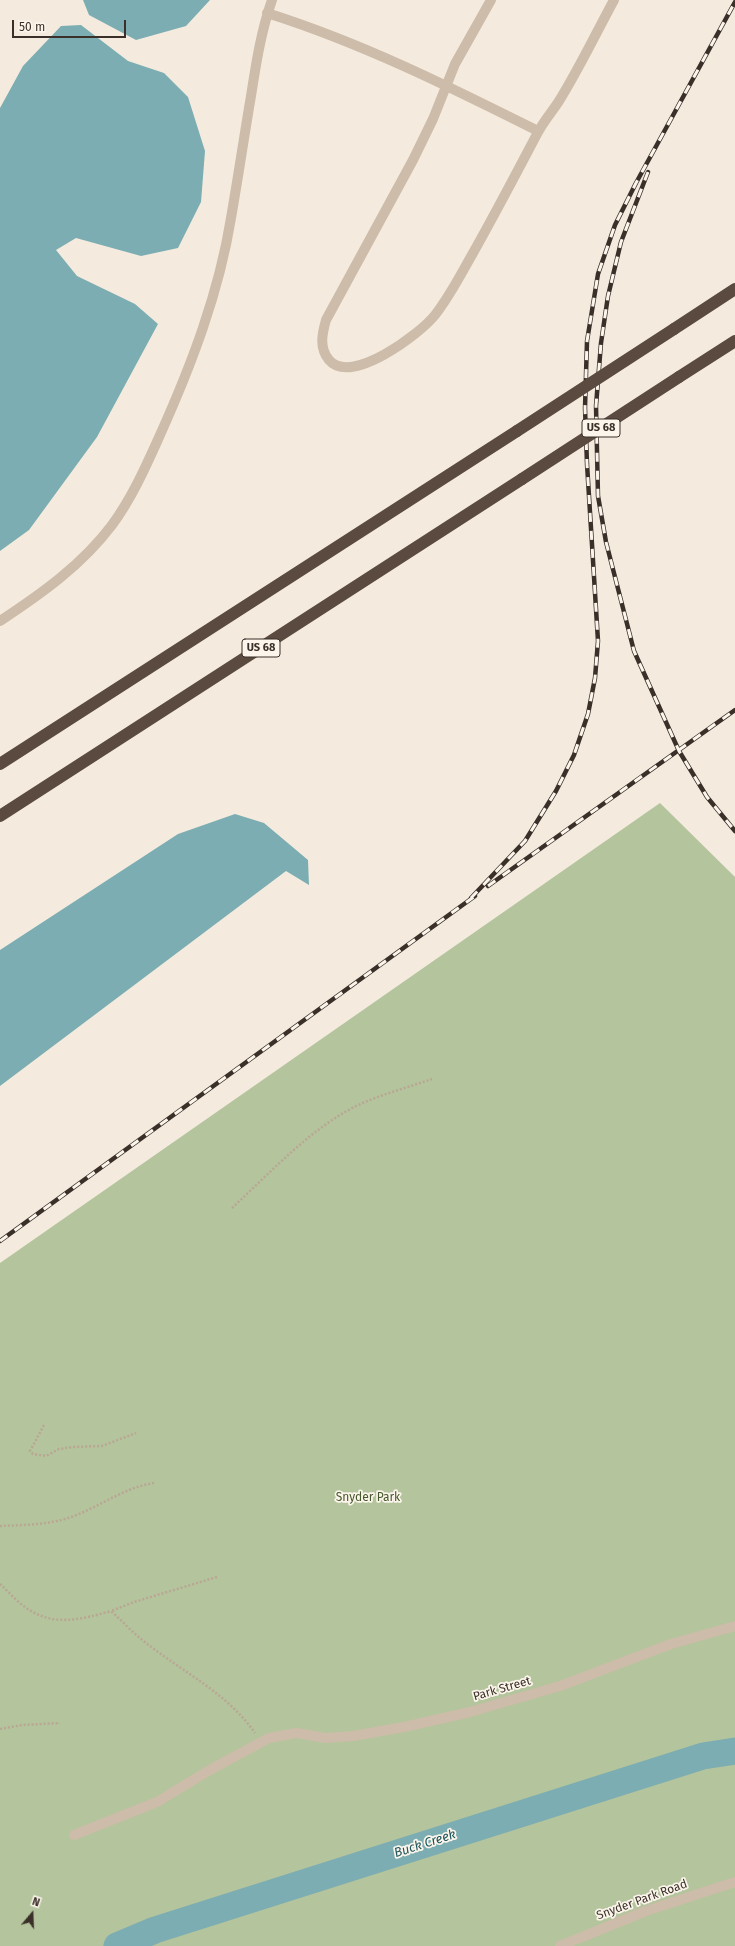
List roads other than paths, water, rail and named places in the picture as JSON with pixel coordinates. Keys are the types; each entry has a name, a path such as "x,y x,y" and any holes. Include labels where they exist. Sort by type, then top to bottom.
{"highway":[{"path":"0,764 580,392 735,289"},
{"name":"US 68","path":"0,816 735,341"}],"street":[{"path":"0,621 31,600 66,573 90,551 112,525 132,493 177,397 199,338 219,273 231,221 259,44 272,0"},
{"path":"490,0 455,64 433,118 413,160 326,320 322,334 322,346 326,356 331,362 348,367 361,365 377,358 415,335 434,316 449,296 538,131 559,101 614,0"},
{"path":"267,13 308,26 356,44 446,85 538,131"},
{"name":"Park Street","path":"74,1836 157,1802 208,1771 269,1738 297,1733 325,1738 353,1736 404,1727 470,1712 560,1686 671,1644 735,1626"},
{"name":"Snyder Park Road","path":"560,1946 646,1911 735,1882"}],"water":[{"path":"83,0 210,0 186,26 136,40 89,15"},
{"path":"81,25 128,61 164,73 188,97 205,151 201,202 178,248 141,256 76,238 56,250 77,276 135,304 158,324 97,437 29,530 0,551 0,108 23,66 61,26"},
{"path":"235,814 264,823 308,860 309,885 286,871 0,1086 0,950 178,834"}],"waterway":[{"name":"Buck Creek","path":"117,1946 155,1930 703,1756 735,1751"}],"railway":[{"path":"471,898 525,841 556,791 574,755 588,714 595,678 598,641 585,408 587,341 598,274 615,225 636,183 735,2"},
{"path":"648,172 621,242 608,296 601,343 596,406 598,496 606,542 634,651 679,751 707,797 735,831"},
{"path":"488,886 735,710"},
{"path":"0,1241 475,896"}],"park label":[{"name":"Snyder Park","path":"368,1498"}]}
